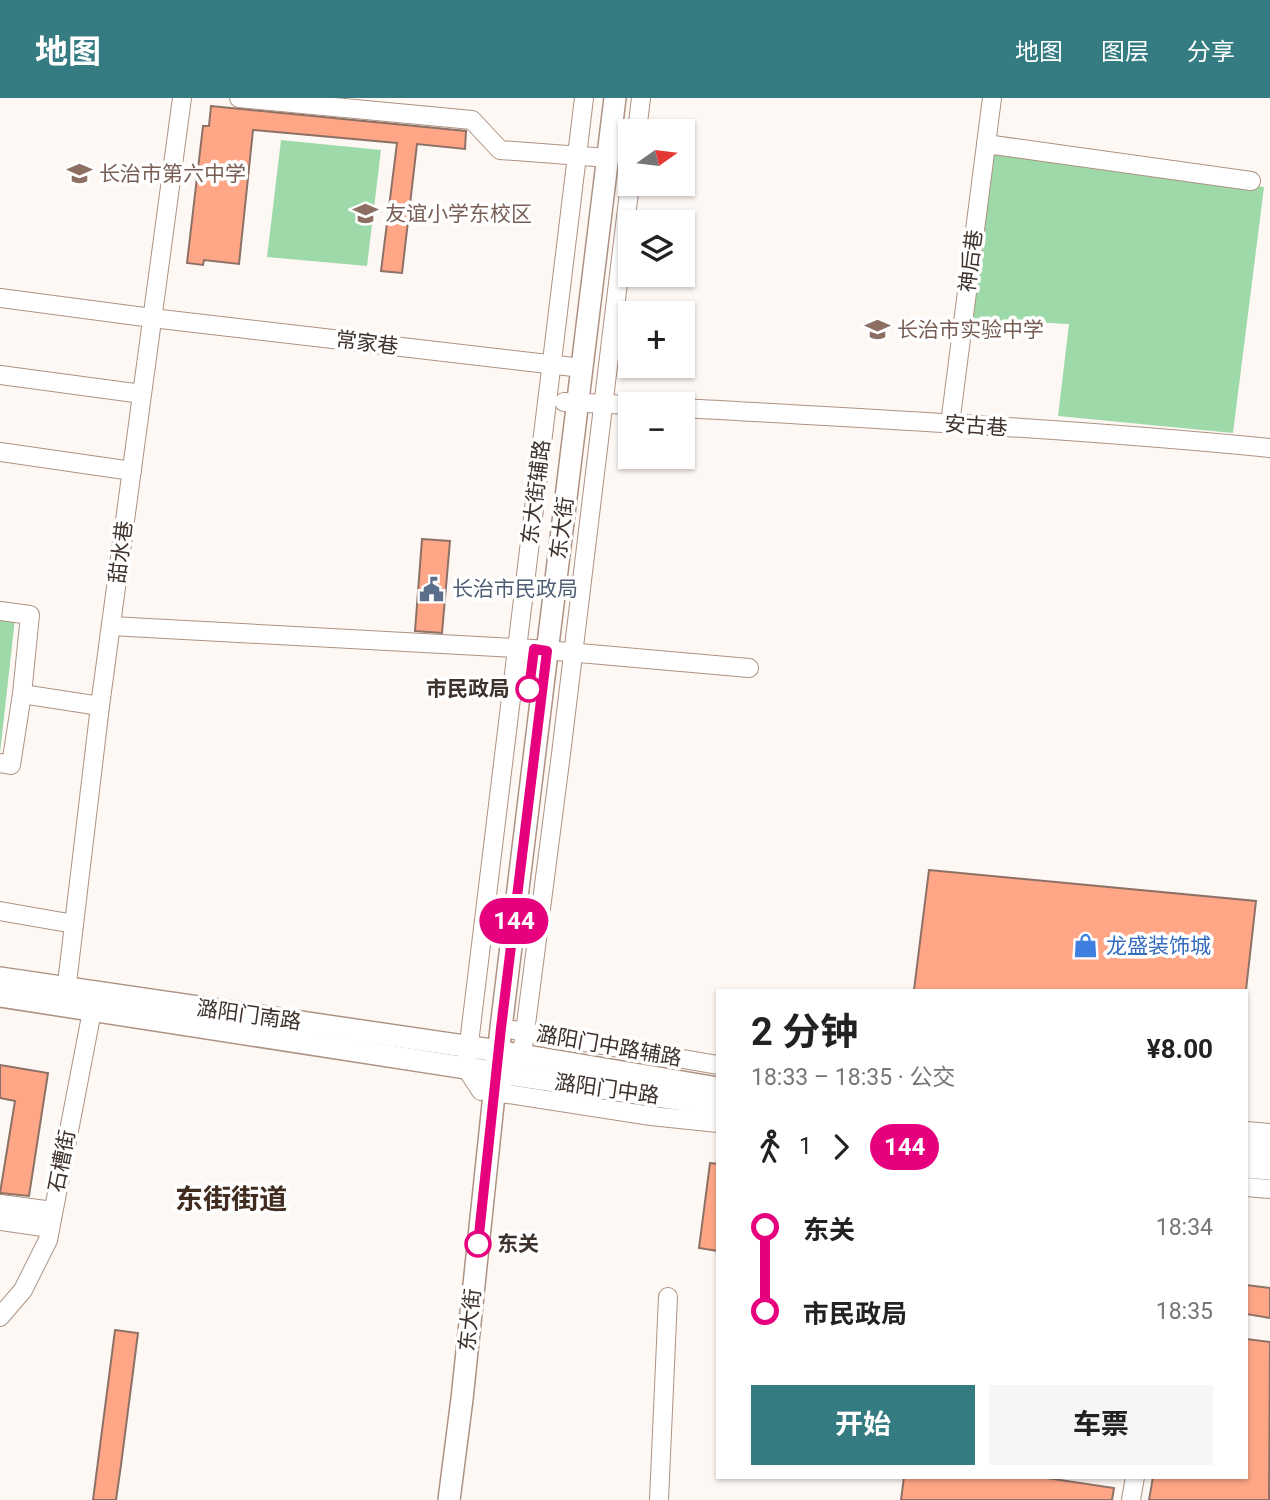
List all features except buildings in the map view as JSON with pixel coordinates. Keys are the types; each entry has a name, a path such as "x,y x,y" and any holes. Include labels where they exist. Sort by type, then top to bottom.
{"main road":[{"name":"东大街","path":"435,1500 487,1068 533,649 571,402 567,367 602,98"},
{"name":"东大街","path":"593,157 615,98"},
{"name":"东大街","path":"449,1500 463,1386 487,1068 501,1028 533,649"},
{"name":"潞阳门南路","path":"0,978 92,1002 487,1068"},
{"name":"潞阳门南路","path":"0,996 65,997"},
{"name":"潞阳门中路","path":"487,1068 522,1055 716,1088"},
{"name":"潞阳门中路","path":"487,1068 716,1105"},
{"path":"1248,1149 1270,1151"},
{"path":"1248,1167 1270,1169"}],"street":[{"name":"甜水巷","path":"65,997 100,706 182,98"},
{"path":"239,98 472,120 500,150 593,157"},
{"name":"东大街辅路","path":"533,649 593,157 583,98"},
{"path":"638,119 641,98"},
{"name":"神后巷","path":"950,424 992,98"},
{"path":"986,144 1251,181"},
{"path":"522,1055 629,196"},
{"name":"常家巷","path":"0,298 567,367"},
{"path":"0,375 142,394"},
{"path":"571,402 618,405"},
{"name":"安古巷","path":"695,409 950,424 1270,448"},
{"path":"0,452 132,471"},
{"path":"0,611 30,615 12,765 0,763"},
{"path":"111,626 533,649 749,668"},
{"path":"22,694 100,706"},
{"path":"0,911 74,924"},
{"name":"石槽街","path":"0,1317 23,1290 48,1240 92,1002"},
{"name":"潞阳门中路辅路","path":"501,1028 716,1065"},
{"path":"487,1068 651,1116 716,1123"},
{"path":"1248,1131 1270,1133"},
{"path":"1248,1187 1270,1189"},
{"path":"0,1204 51,1219"},
{"path":"0,1221 51,1219"},
{"path":"659,1500 668,1297"},
{"path":"1131,1500 1135,1479"}],"green space":[{"path":"281,140 381,150 367,266 267,257"},
{"path":"993,150 1264,187 1233,433 1058,416 1069,324 973,319"},
{"path":"0,617 15,619 0,753"}],"bus line":[{"name":"144","path":"478,1244 501,1028 547,651 534,649 529,689"}],"place":[{"name":"长治市第六中学","path":"79,174"},
{"name":"友谊小学东校区","path":"365,214"},
{"name":"长治市实验中学","path":"877,330"},
{"name":"长治市民政局","path":"432,589"},
{"name":"市民政局","path":"529,689"},
{"name":"龙盛装饰城","path":"1086,946"},
{"name":"东关","path":"478,1244"}],"district":[{"name":"东街街道","path":"231,1199"}]}
